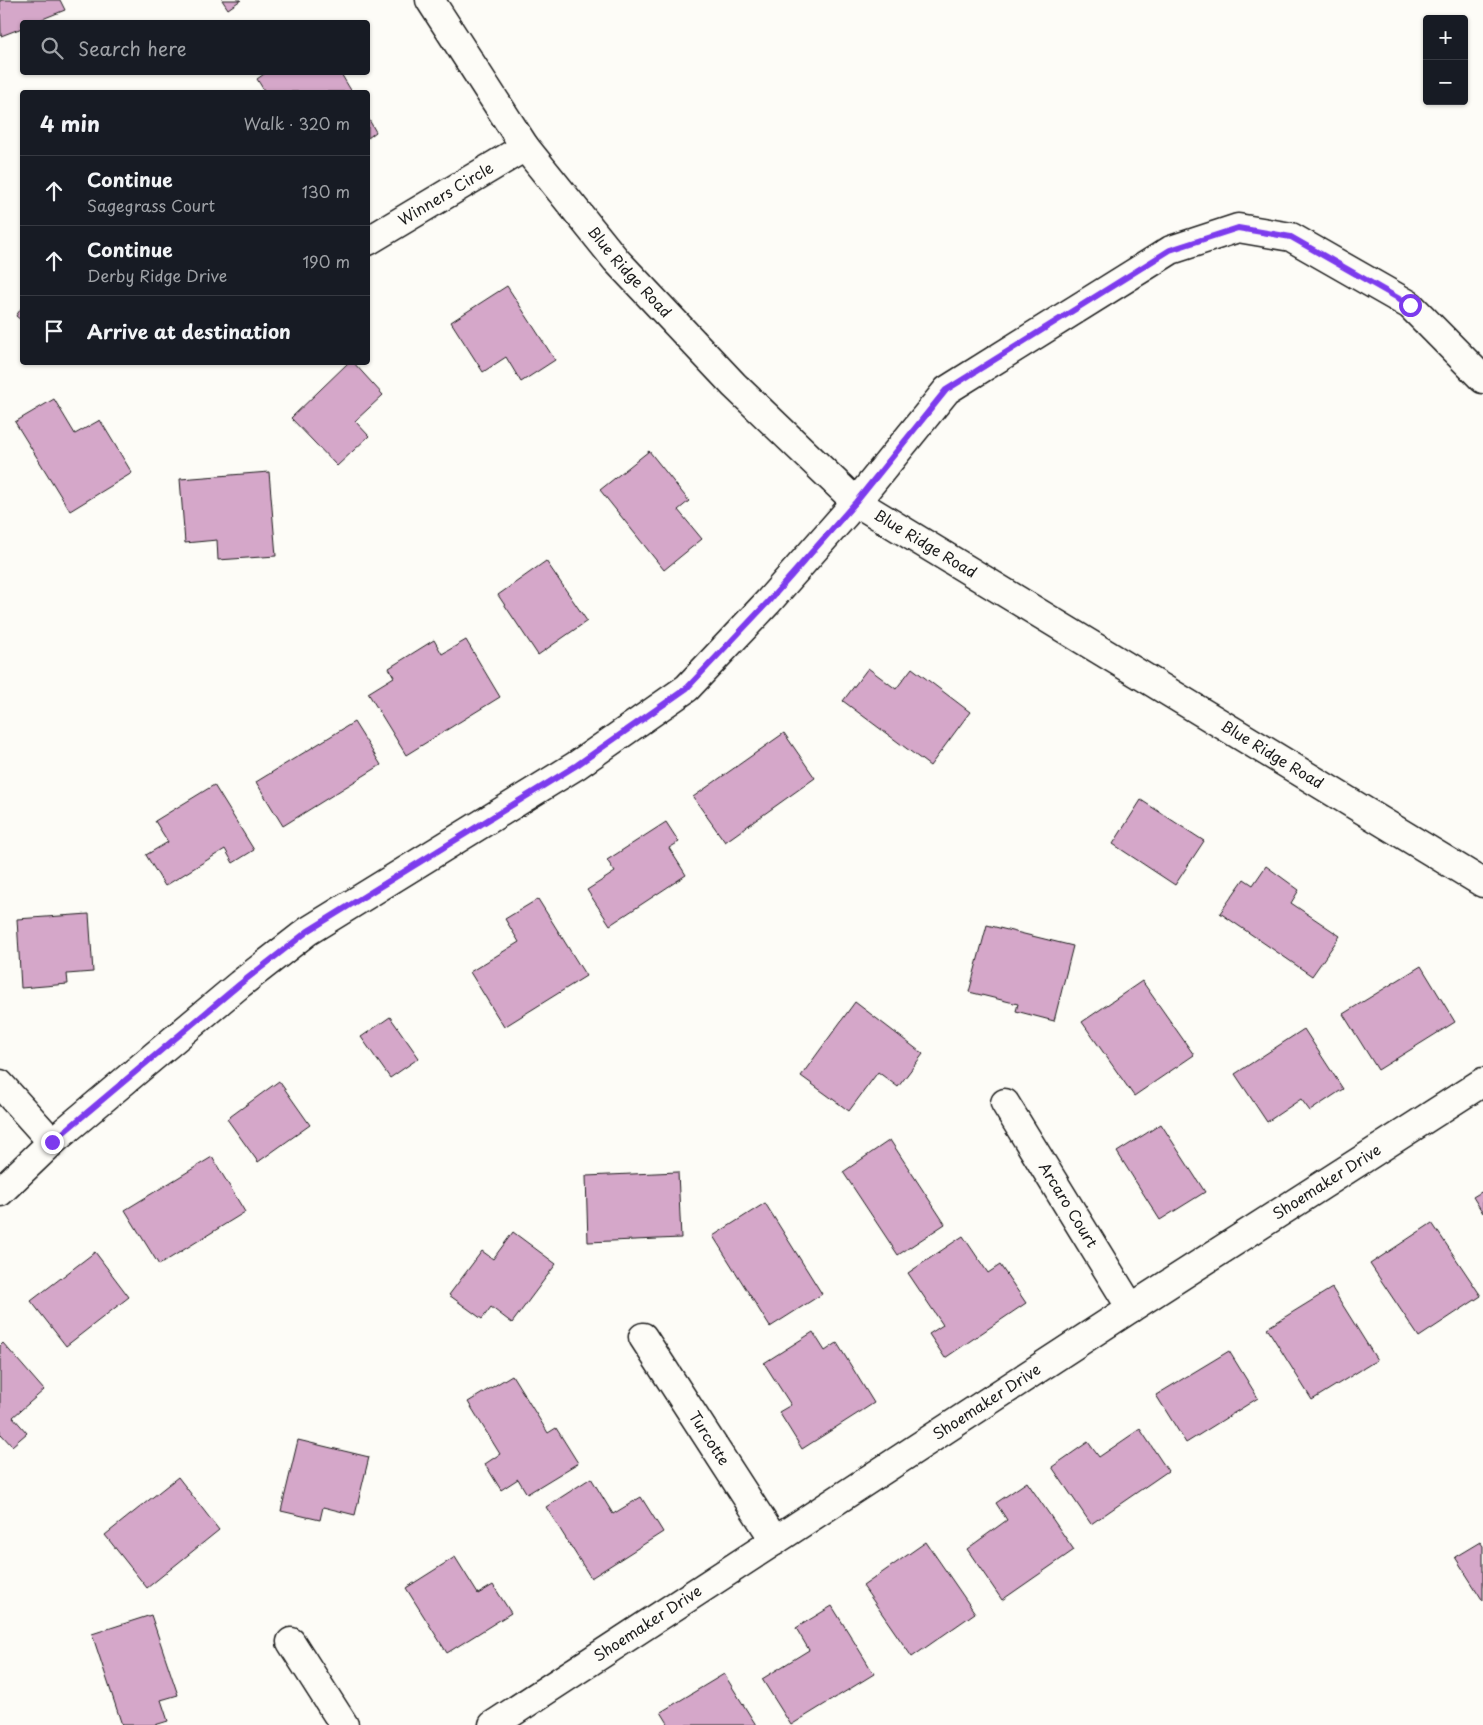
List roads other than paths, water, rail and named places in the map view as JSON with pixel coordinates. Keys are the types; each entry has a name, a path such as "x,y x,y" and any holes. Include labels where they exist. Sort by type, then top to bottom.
{"street":[{"name":"Blue Ridge Road","path":"430,0 526,147 616,260 734,385 856,502 1483,884"},
{"name":"Winners Circle","path":"370,240 526,147"},
{"path":"0,1192 52,1142 240,984 308,931 577,765 687,688 768,602 856,502 946,390 1170,250 1238,228 1291,237 1410,305 1483,379"},
{"name":"Shoemaker Drive","path":"493,1725 1131,1308 1483,1082"},
{"path":"0,1084 52,1142"},
{"name":"Arcaro Court","path":"1005,1103 1131,1308"},
{"name":"Turcotte","path":"643,1337 775,1541"},
{"path":"291,1642 344,1725"}]}
